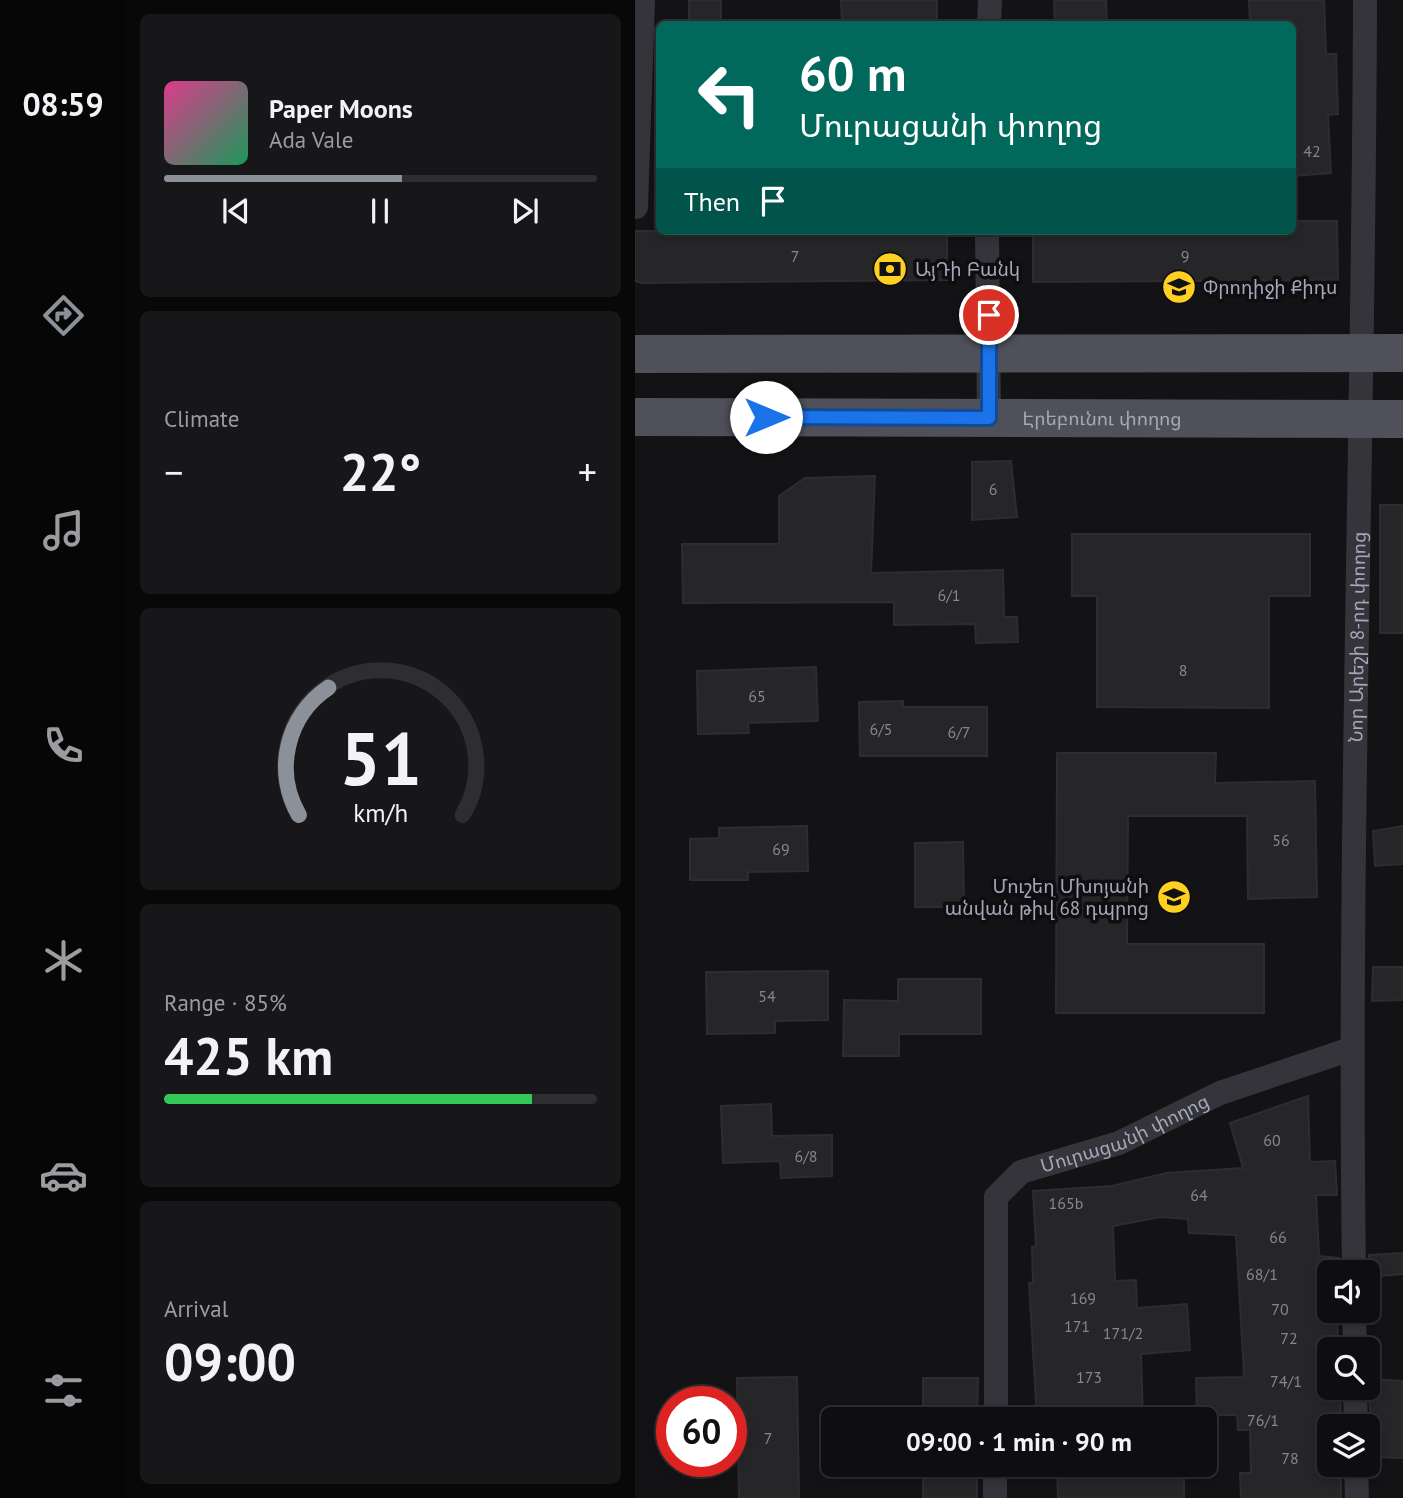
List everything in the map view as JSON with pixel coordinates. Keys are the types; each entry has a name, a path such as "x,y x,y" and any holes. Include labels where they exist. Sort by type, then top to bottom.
{"main road":[{"path":"635,354 1403,353"},
{"name":"Էրեբունու փողոց","path":"635,417 1403,419"}],"street":[{"path":"636,207 643,0"},
{"path":"989,21 990,0"},
{"name":"Նոր Արեշի 8-րդ փողոց","path":"1354,1260 1351,1049 1363,354 1365,0"},
{"path":"987,235 989,418"},
{"name":"Մուրացանի փողոց","path":"996,1407 996,1197 1021,1172 1120,1143 1220,1093 1351,1049"},
{"path":"995,1477 995,1498"},
{"path":"1357,1477 1357,1498"}],"building":[{"path":"689,0 721,0 721,21 689,21"},
{"path":"841,0 937,0 937,21 842,21"},
{"path":"1054,0 1106,0 1107,21 1055,21"},
{"path":"1249,0 1324,0 1326,54 1336,54 1338,114 1328,115 1331,173 1296,176 1296,21 1250,21"},
{"path":"1296,221 1337,221 1338,280 1033,282 1033,235 1296,235"},
{"path":"635,231 656,231 656,235 947,235 947,280 635,281"},
{"path":"1011,461 1017,517 972,520 972,462"},
{"path":"875,476 871,573 1003,570 1004,617 1017,617 1018,642 976,643 975,624 894,625 894,602 683,603 682,544 779,544 779,496 805,478"},
{"path":"1380,505 1403,505 1403,633 1380,633"},
{"path":"1072,534 1310,534 1310,596 1269,596 1269,708 1097,707 1097,596 1072,596"},
{"path":"816,667 818,721 748,723 749,733 698,734 697,671"},
{"path":"903,701 903,707 987,707 987,756 860,756 859,702"},
{"path":"1057,753 1216,753 1215,783 1315,781 1317,897 1248,899 1247,816 1128,816 1127,944 1264,944 1264,1013 1056,1013"},
{"path":"807,826 808,871 748,872 748,880 690,880 690,839 719,838 719,828"},
{"path":"1403,826 1403,864 1375,866 1373,831"},
{"path":"963,842 964,907 915,907 915,843"},
{"path":"1373,967 1403,967 1403,1000 1372,1001"},
{"path":"828,971 828,1020 775,1021 775,1033 707,1034 706,972"},
{"path":"898,979 981,979 981,1034 899,1034 899,1056 843,1056 844,1000 898,1001"},
{"path":"1308,1096 1310,1162 1335,1161 1337,1195 1316,1195 1319,1256 1339,1258 1317,1260 1317,1323 1338,1323 1337,1337 1317,1337 1317,1400 1340,1400 1341,1414 1317,1414 1317,1477 1341,1477 1341,1498 1241,1498 1240,1473 1251,1473 1250,1430 1238,1430 1237,1415 1217,1415 1217,1407 1197,1407 1196,1378 1242,1377 1244,1374 1236,1235 1189,1233 1188,1219 1160,1217 1113,1226 1115,1281 1136,1280 1137,1308 1187,1304 1190,1350 1141,1354 1143,1407 1036,1407 1029,1283 1033,1283 1032,1247 1036,1246 1033,1191 1112,1186 1166,1173 1243,1168 1230,1123"},
{"path":"771,1104 772,1136 832,1135 832,1176 781,1178 780,1161 723,1163 721,1106"},
{"path":"1403,1253 1403,1274 1380,1276 1380,1260 1369,1260 1369,1255"},
{"path":"797,1377 799,1498 739,1498 739,1477 747,1477 747,1386 737,1386 737,1378"},
{"path":"923,1378 978,1378 977,1407 923,1407"},
{"path":"1380,1380 1403,1381 1403,1458 1380,1457 1380,1414 1370,1414 1369,1400 1380,1400"},
{"path":"923,1477 977,1477 977,1498 923,1498"},
{"path":"1057,1477 1184,1477 1184,1498 1058,1498"}],"place":[{"name":"ԱյԴի Բանկ","path":"890,269"},
{"name":"Փրոդիջի Քիդս","path":"1179,287"},
{"name":"Մուշեղ Մխոյանի անվան թիվ 68 դպրոց","path":"1174,897"}],"route":[{"path":"766,417 989,418 989,315"}]}
